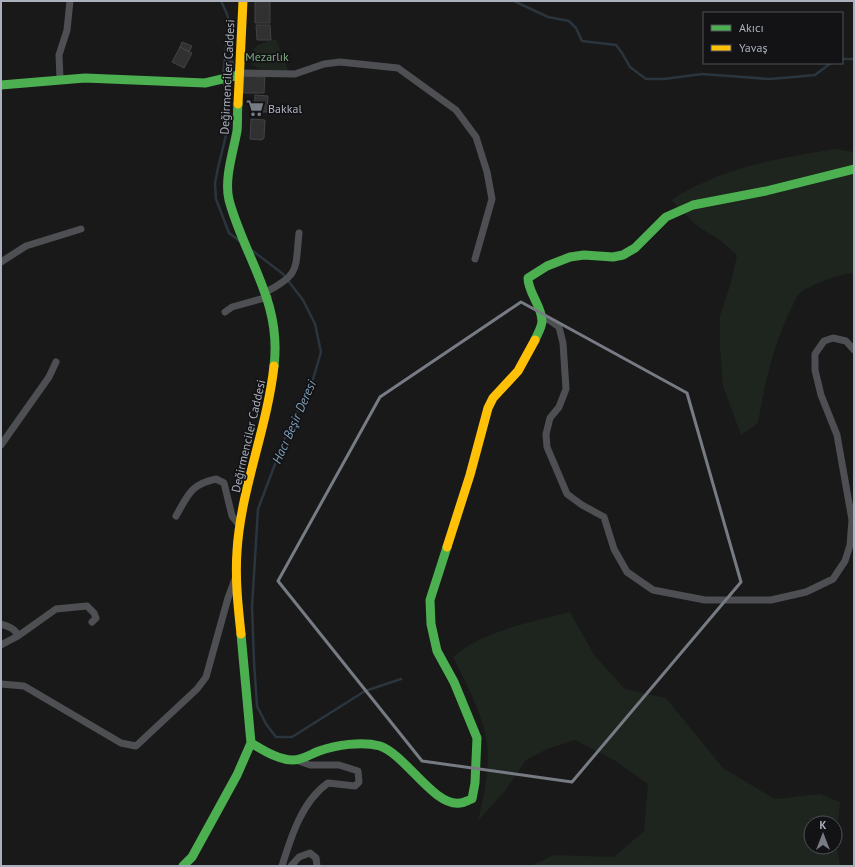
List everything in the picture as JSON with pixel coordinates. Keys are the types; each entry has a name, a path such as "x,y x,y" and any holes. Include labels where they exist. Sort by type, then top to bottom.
{"street":[{"path":"60,79 59,55 67,30 70,1"},
{"name":"Değirmenciler Caddesi","path":"183,866 192,857 237,775 251,743 236,577 240,526 274,379 274,328 267,294 257,267 238,225 229,199 228,178 237,129 236,75 243,1"},
{"path":"1,85 60,79 93,78 205,83 215,82 236,75 295,74 324,64 340,62 398,68 456,110 476,137 487,172 492,199 475,258"},
{"path":"294,760 322,750 357,745 380,746 399,757 433,793 457,804 466,804 472,799 475,783 476,738 454,682 437,650 430,624 430,600 470,475 488,408 493,398 518,371 531,350 542,322 538,306 528,285 528,278 554,263 582,255 615,258 636,247 665,218 695,204 780,188 835,172 854,169"},
{"path":"1,262 26,246 81,229"},
{"path":"225,312 232,307 267,294 284,283 295,271 298,233"},
{"path":"541,319 549,320 559,328 563,343 566,389 559,407 550,418 546,434 547,447 567,494 582,505 604,517 614,549 626,572 653,590 705,600 771,600 806,592 833,579 845,561 850,545 852,520 837,435 821,395 815,370 815,354 824,341 833,338 846,341 854,350"},
{"path":"1,445 49,377 56,362"},
{"path":"176,516 191,490 204,482 216,479 224,483 232,516 240,526"},
{"path":"1,684 24,686 122,742 136,746 197,689 206,677 228,598 236,577"},
{"path":"1,645 18,636 56,609 87,606 94,613 96,618 92,622"},
{"path":"1,624 12,628 16,631 18,636"},
{"path":"251,743 264,751 310,765 339,765 358,771 360,776 359,782 355,786 328,783 319,789 293,831 282,866"},
{"path":"291,866 300,857 310,853 316,858 317,866"}],"highlighted area":[{"path":"521,302 687,393 741,582 572,782 422,761 278,581 380,397"}],"green space":[{"name":"Mezarlık","path":"276,39 289,72 267,72 252,65 252,53 256,46"},
{"path":"835,149 854,152 854,273 841,275 818,283 797,296 774,351 758,423 741,435 723,386 720,348 720,316 731,282 737,255 721,241 696,225 671,200 690,189 730,172 792,156"},
{"path":"570,612 594,655 625,689 666,698 723,768 775,799 820,794 840,802 839,815 803,815 803,855 838,855 840,866 531,866 554,855 614,857 644,831 648,784 614,760 575,740 547,749 526,760 505,791 478,821 487,773 487,744 478,710 453,657 478,640 508,628"}],"building":[{"path":"255,1 270,1 270,23 255,23"},
{"path":"256,25 270,25 271,40 257,40"},
{"path":"182,42 192,46 189,52 180,47"},
{"path":"180,47 192,53 184,68 172,62"},
{"path":"226,61 233,61 233,70 227,73"},
{"path":"244,76 265,77 264,93 243,93"},
{"path":"255,95 268,96 267,112 254,112"},
{"path":"251,119 265,120 264,138 262,140 250,139"}],"waterway":[{"name":"Hacı Beşir Deresi","path":"221,1 229,21 223,76"},
{"path":"514,1 548,17 569,21 576,28 582,41 616,45 630,67 646,79 664,79 702,74 769,79 794,77 815,75 830,64"},
{"path":"843,59 854,59"},
{"name":"Hacı Beşir Deresi","path":"224,81 228,127 215,183 216,199 229,233 241,242"},
{"name":"Hacı Beşir Deresi","path":"253,251 283,274 303,300 315,324 321,352 311,386 288,430 258,509 252,607 257,706 266,724 276,737 292,737 365,691 401,679"}],"traffic: fast":[{"path":"1,85 85,78 205,83 239,75"},
{"path":"238,104 237,131 228,175 229,200 267,300 273,321 275,343 274,366"},
{"path":"535,340 542,321 540,310 530,289 528,278 547,266 570,257 584,255 613,257 623,255 635,248 666,217 693,205 766,191 854,169"},
{"path":"251,743 287,760 296,760 319,751 341,745 365,744 380,746 390,751 400,759 440,797 450,802 460,803 472,799 475,783 477,738 454,682 437,651 431,624 430,600 447,547"},
{"path":"183,866 192,857 237,775 251,743 241,634"}],"traffic: slow":[{"path":"238,104 243,1"},
{"path":"447,547 470,475 488,408 493,398 518,371 535,340"},
{"path":"241,634 236,572 239,528 243,504 266,413 274,366"}],"place":[{"name":"Bakkal","path":"255,108"}]}
